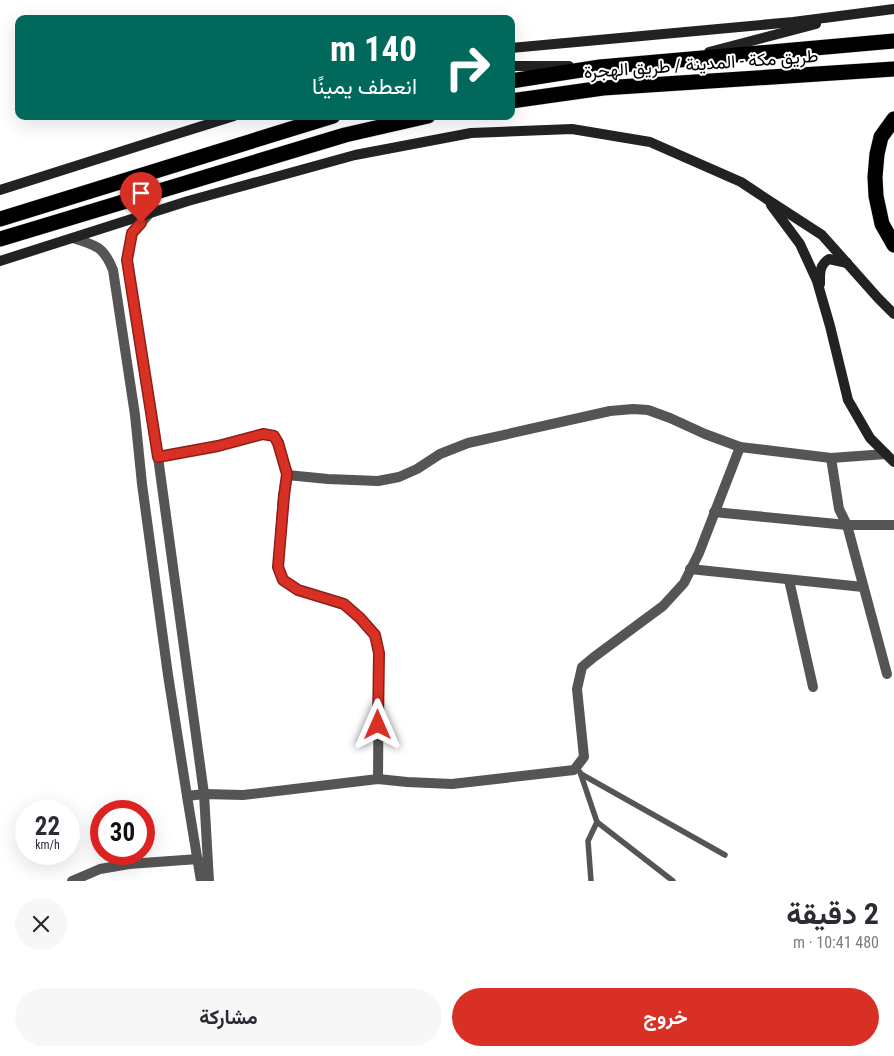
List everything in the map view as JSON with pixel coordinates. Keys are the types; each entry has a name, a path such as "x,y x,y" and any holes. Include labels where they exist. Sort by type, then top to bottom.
{"highway":[{"name":"طريق مكة - المدينة / طريق الهجرة","path":"515,80 600,66 891,41"},
{"name":"طريق مكة - المدينة / طريق الهجرة","path":"515,100 603,88 894,69"},
{"path":"894,119 882,137 877,154 875,177 876,196 882,224 894,245"},
{"path":"0,219 320,120"},
{"path":"0,239 345,135 411,120"}],"main road":[{"path":"515,48 793,22 894,9"},
{"path":"682,59 856,14"},
{"path":"515,66 600,66"},
{"path":"0,190 215,120"},
{"path":"0,261 198,198 355,155 471,133 572,129 650,142 741,182 822,235 894,314"},
{"path":"768,200 800,244 817,281 848,400 870,438 890,458"},
{"path":"820,292 820,272 824,262 829,259 847,263"}],"street":[{"path":"150,213 132,233 127,260 158,457 204,794 209,881"},
{"path":"73,238 100,249 108,257 113,270 135,415 142,484 168,675 201,881"},
{"path":"287,474 328,480 378,481 399,478 440,454 468,443 610,411 633,409 648,410 740,447 831,458 890,458"},
{"path":"135,415 151,413"},
{"path":"158,457 218,446 263,434 274,436 278,443 287,474 278,567 283,580 298,590 344,604 375,635 379,653 378,779"},
{"path":"186,796 204,794 243,795 378,779 452,784 580,769 584,757 577,689 582,667 663,606 684,583 699,553 740,447"},
{"path":"831,458 839,509 847,525 887,674"},
{"path":"714,512 847,525 894,525"},
{"path":"690,569 863,587"},
{"path":"789,580 814,687"},
{"path":"159,609 179,608"},
{"path":"72,881 100,868 198,858"}],"lane":[{"path":"580,769 597,822 674,881"},
{"path":"580,769 725,855"},
{"path":"591,881 588,841 597,822"}],"route":[{"path":"141,223 132,233 127,260 158,457 218,446 263,434 274,436 278,443 287,474 278,567 283,580 298,590 344,604 375,635 379,653 378,725"}]}
